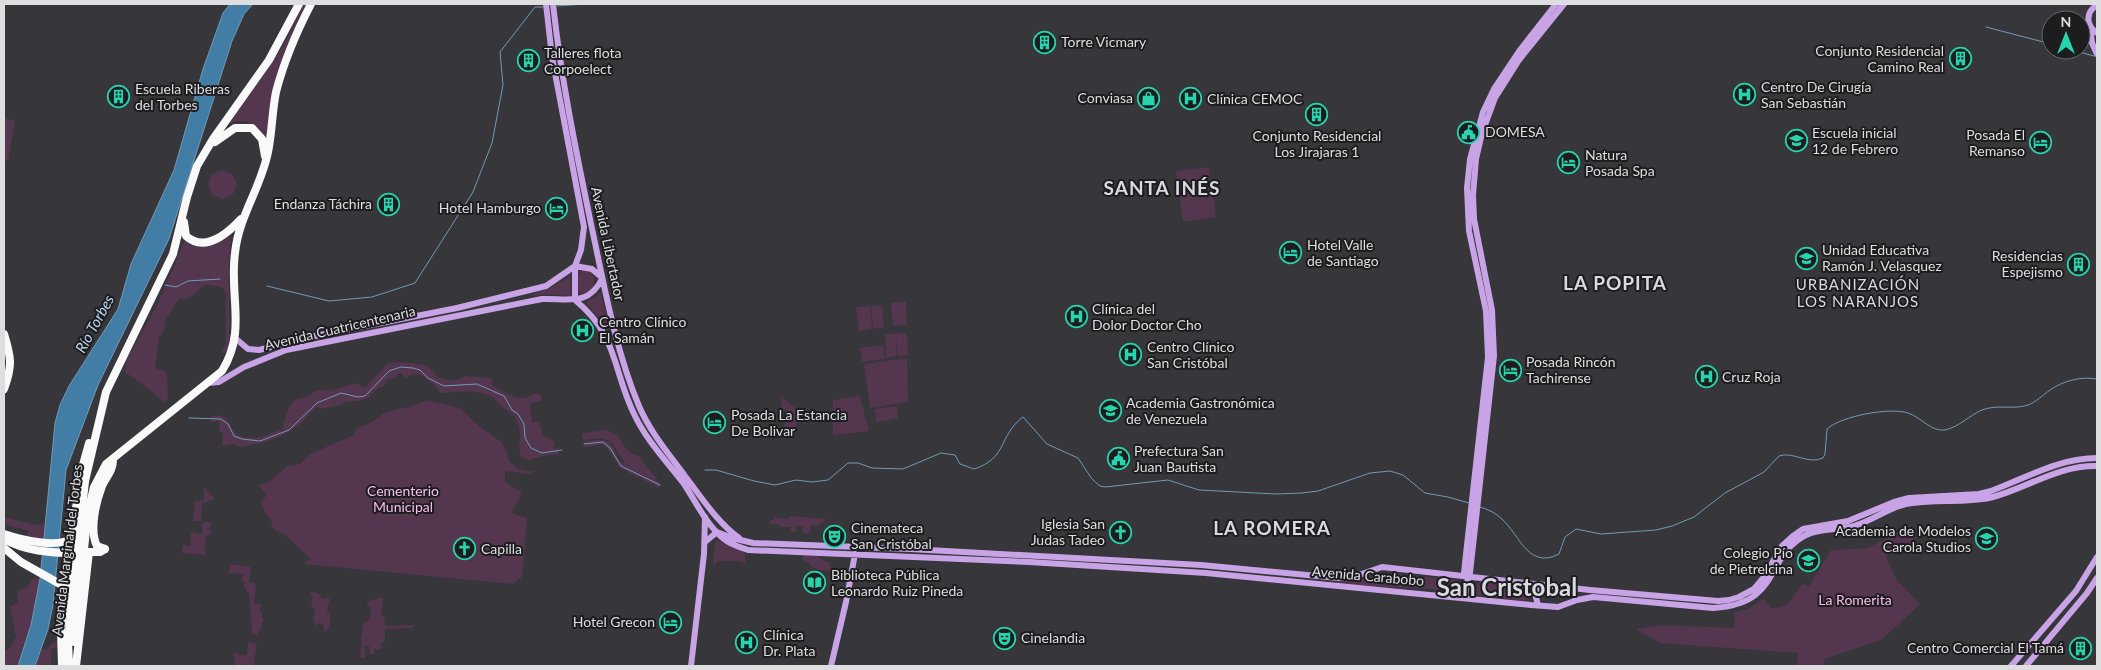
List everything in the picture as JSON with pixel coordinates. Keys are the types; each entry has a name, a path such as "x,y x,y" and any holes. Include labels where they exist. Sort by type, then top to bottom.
{"highway":[{"name":"Avenida Marginal del Torbes","path":"69,666 85,482 106,392 173,254 192,178 213,139 261,72 299,4"},
{"path":"208,382 222,371 233,351 235,338 234,254 242,217 256,190 266,160 276,92 291,48 312,4"},
{"path":"209,147 225,133 235,128 252,128 262,139 266,160"},
{"path":"183,216 186,236 193,241 201,243 215,240 225,235 242,217"},
{"path":"4,334 11,354 9,377 4,389"},
{"name":"Avenida Cuatricentenaria","path":"113,460 208,382"},
{"path":"4,534 18,538 62,544 70,540 73,532 81,472 90,440 95,434"},
{"name":"Avenida Marginal del Torbes","path":"75,666 71,641 90,498 98,476 106,464 113,460"},
{"path":"105,549 97,546 94,534 100,494 113,467 113,460"},
{"path":"73,532 81,536 94,534"},
{"path":"4,539 23,547 41,551 70,553 105,549"},
{"path":"4,548 21,562 67,588"},
{"path":"70,553 81,548 105,549"},
{"path":"75,666 89,552"},
{"path":"62,666 61,631 70,553"}],"main road":[{"name":"Avenida Libertador","path":"546,4 555,73 584,227 581,250 575,266 575,300"},
{"name":"Avenida Libertador","path":"553,4 559,55 576,153 602,279 619,345 639,406 666,451 714,514 742,540"},
{"path":"1468,577 1464,573 1488,357 1486,311 1469,231 1467,188 1470,160 1483,112 1494,88 1520,50 1556,4"},
{"path":"1465,598 1470,573 1494,356 1492,310 1474,219 1473,195 1476,159 1482,133 1496,98 1519,60 1564,4"},
{"path":"2091,34 2092,43 2097,54"},
{"path":"575,266 592,269 602,279 597,288 590,294 575,300 590,314 605,333 630,404 641,428 717,532 705,542"},
{"name":"Avenida Cuatricentenaria","path":"235,338 248,349 259,350 310,337 457,308 546,286 575,266"},
{"name":"Avenida Cuatricentenaria","path":"208,382 219,382 262,359 286,350 542,299 575,300"},
{"name":"Avenida Carabobo","path":"717,532 742,540 765,543 1202,565 1339,578 1356,576 1382,567 1530,584 1718,601 1739,597 1754,589 1764,577 1782,546 1803,529 1854,520 1894,502 1909,498 1985,493 2063,462 2097,458"},
{"name":"Avenida Carabobo","path":"717,532 729,543 748,550 1206,573 1558,607 1577,600 1593,598 1713,608 1734,605 1758,594 1789,548 1809,533 1851,527 1896,507 1908,504 1980,500 2076,466 2097,466"},
{"path":"691,666 705,542 705,516"},
{"path":"831,666 855,554 850,546"},
{"path":"2011,666 2076,591 2097,557"},
{"path":"1449,575 1465,563"},
{"path":"2026,666 2087,593 2097,578"},
{"path":"1530,584 1534,605"},
{"path":"1534,605 1535,594 1542,584"}],"green space":[{"path":"304,4 307,4 282,57 274,85 266,139 260,130 251,123 241,121 229,124 280,51"},
{"path":"4,118 15,121 8,161 4,160"},
{"path":"1209,167 1216,217 1183,222 1176,171"},
{"path":"221,170 232,174 237,184 233,194 223,199 212,195 208,184 212,174"},
{"path":"231,236 228,352 225,354 222,352 226,343 226,293 223,288 206,284 184,300 180,298 167,317 164,331 159,337 155,368 165,371 167,375 168,399 163,402 149,389 125,372 126,361 158,303 185,240 198,246 209,247"},
{"path":"583,269 591,272 594,283 589,291 582,294 578,290 578,275"},
{"path":"570,276 571,295 569,296 546,294 528,296 552,287"},
{"path":"600,292 609,328 607,329 586,302 596,297"},
{"path":"906,302 907,325 893,326 891,303"},
{"path":"882,305 884,327 873,329 871,306"},
{"path":"870,306 872,329 859,331 856,307"},
{"path":"907,333 908,355 897,356 896,340 896,356 886,358 885,334"},
{"path":"883,345 885,359 862,362 860,348"},
{"path":"907,358 908,400 906,402 870,408 864,364"},
{"path":"397,362 426,365 438,377 447,380 457,380 465,376 491,378 493,386 516,397 524,398 540,394 542,401 530,403 532,423 539,421 543,437 548,437 555,442 553,449 559,448 558,454 530,460 522,458 519,450 520,432 518,423 513,415 493,398 478,392 441,393 423,376 418,374 405,378 401,373 391,380 388,378 384,386 378,388 368,398 363,400 346,402 321,409 316,407 301,423 284,435 265,442 240,447 233,444 222,446 223,434 219,431 220,424 218,421 211,422 210,417 222,416 236,433 247,438 257,438 282,430 288,410 295,400 307,397 317,390 332,390 355,383 365,388 387,364"},
{"path":"781,396 801,413 795,428 784,426 788,411 780,408 782,404"},
{"path":"860,396 869,431 833,435 833,400"},
{"name":"Cementerio Municipal","path":"427,400 460,408 478,425 500,441 506,450 509,461 518,469 529,471 539,469 529,474 505,471 505,482 522,492 512,513 527,518 522,577 513,584 304,564 309,559 312,560 285,535 272,527 271,519 260,503 267,495 259,486 268,483 287,466 300,464 310,454 354,435 357,428 370,423 386,412 412,406"},
{"path":"897,406 898,418 876,422 875,409"},
{"path":"606,430 618,436 630,452 639,456 657,478 655,480 659,482 660,488 620,468 609,450 603,445 584,447 584,442 596,440 610,443 617,457 628,466 609,441 598,439 584,441 582,438 583,433"},
{"path":"204,487 215,499 202,503 201,521 193,521 195,501 204,500"},
{"path":"790,516 827,519 818,526 810,525 810,533 803,533 803,527 796,526 796,532 791,532 791,527 780,527 779,524 770,524 770,520 774,520 775,517 789,519"},
{"path":"4,517 36,525 45,523 43,539 27,536 28,531 5,524 4,526"},
{"path":"207,521 212,523 210,527 211,534 206,537 205,555 182,553 183,545 190,546 191,532 202,534 202,524"},
{"name":"La Romerita","path":"1909,526 1915,545 1886,556 1896,579 1920,604 1883,639 1825,659 1823,666 1797,666 1798,653 1660,643 1636,629 1662,625 1734,628 1735,612 1750,608 1764,598 1771,609 1787,605 1802,584 1809,586 1831,550 1868,548"},
{"path":"717,540 745,553 745,564 741,561 717,561 713,566 715,542"},
{"path":"805,555 818,556 823,561 829,562 832,572 813,567 803,560 802,557"},
{"path":"230,564 251,567 249,582 256,584 254,604 261,604 260,611 262,612 262,618 264,618 258,636 252,633 249,594 244,587 244,582 241,581 243,574 229,573"},
{"path":"1381,573 1457,580 1461,586 1459,591 1337,584 1337,581 1358,581"},
{"path":"32,579 40,579 31,625 18,666 4,666 4,650 9,649 16,636 10,607 18,602 17,593 19,590 27,587"},
{"path":"1481,581 1524,586 1529,591 1529,598 1523,601 1476,595 1473,593 1474,587"},
{"path":"312,591 319,594 322,599 330,598 327,612 330,615 330,624 326,632 320,623 316,626 313,619 315,609 311,605 313,596 310,593"},
{"path":"382,597 381,615 386,618 385,626 415,625 413,628 385,629 385,642 381,642 381,649 374,649 374,654 370,654 369,646 365,645 365,658 360,657 362,624 370,619 371,610 367,602"},
{"path":"61,642 57,648 51,649 51,666 35,666 40,650 47,649 52,643"},
{"path":"248,642 257,644 253,666 235,666 233,653 247,656"}],"water":[{"path":"230,4 253,4 244,14 232,41 169,239 98,385 66,470 53,605 48,629 35,666 18,666 31,625 40,579 55,423 60,405 69,386 118,309 131,264 174,170 203,69 223,13"}],"waterway":[{"path":"557,6 586,4"},
{"path":"610,4 629,4"},
{"path":"267,286 329,301 372,297 415,283 473,192 492,143 503,85 500,52 535,7 543,7"},
{"path":"1986,27 2041,41"},
{"path":"165,285 176,287 188,281 220,279"},
{"path":"189,418 221,419 228,424 234,436 260,441 289,430 317,403 341,393 358,397 365,396 389,371 401,367 413,368 420,370 428,378 444,386 477,384 504,396 512,410 518,414 524,424 525,438 531,448 542,453 562,450"},
{"path":"1480,507 1493,512 1505,522 1531,553 1538,557 1548,558 1559,554 1565,537 1576,529 1601,534 1656,530 1672,526 1694,517 1725,493 1764,472 1779,456 1790,455 1812,460 1823,458 1827,429 1843,420 1878,412 1900,411 1913,415 1935,429 1945,430 1982,410 1993,407 2028,405 2066,382 2085,378 2097,379"},
{"path":"705,470 716,470 775,485 796,480 812,482 828,480 848,463 858,463 872,468 903,469 941,453 955,455 960,464 974,469 985,464 998,453 1015,424 1023,417 1047,444 1078,458 1092,479 1100,486 1105,487 1168,480 1199,490 1276,494 1302,493 1318,491 1370,473 1390,471 1403,475 1425,493 1469,503"},
{"path":"584,444 603,442 610,448 621,466 660,485"}],"place":[{"name":"Torre Vicmary","path":"1045,42"},
{"name":"Conjunto Residencial Camino Real","path":"1960,59"},
{"name":"Talleres flota Corpoelect","path":"528,61"},
{"name":"Centro De Cirugía San Sebastián","path":"1745,95"},
{"name":"Escuela Riberas del Torbes","path":"119,97"},
{"name":"Conviasa","path":"1149,98"},
{"name":"Clínica CEMOC","path":"1191,99"},
{"name":"Conjunto Residencial Los Jirajaras 1","path":"1317,114"},
{"name":"DOMESA","path":"1469,132"},
{"name":"Escuela inicial 12 de Febrero","path":"1796,141"},
{"name":"Posada El Remanso","path":"2041,143"},
{"name":"Natura Posada Spa","path":"1569,163"},
{"name":"Endanza Táchira","path":"388,204"},
{"name":"Hotel Hamburgo","path":"557,208"},
{"name":"Hotel Valle de Santiago","path":"1291,253"},
{"name":"Unidad Educativa Ramón J. Velasquez","path":"1806,258"},
{"name":"Residencias Espejismo","path":"2079,264"},
{"name":"Clínica del Dolor Doctor Cho","path":"1076,317"},
{"name":"Centro Clínico El Samán","path":"583,330"},
{"name":"Centro Clínico San Cristóbal","path":"1131,355"},
{"name":"Posada Rincón Tachirense","path":"1510,370"},
{"name":"Cruz Roja","path":"1706,377"},
{"name":"Academia Gastronómica de Venezuela","path":"1110,411"},
{"name":"Posada La Estancia De Bolivar","path":"715,423"},
{"name":"Prefectura San Juan Bautista","path":"1118,459"},
{"name":"Iglesia San Judas Tadeo","path":"1121,532"},
{"name":"Cinemateca San Cristóbal","path":"835,536"},
{"name":"Academia de Modelos Carola Studios","path":"1987,539"},
{"name":"Capilla","path":"465,549"},
{"name":"Colegio Pío de Pietrelcina","path":"1809,561"},
{"name":"Biblioteca Pública Leonardo Ruiz Pineda","path":"815,583"},
{"name":"Hotel Grecon","path":"671,622"},
{"name":"Cinelandia","path":"1005,638"},
{"name":"Clínica Dr. Plata","path":"747,643"},
{"name":"Centro Comercial El Tamá","path":"2080,648"}],"district":[{"name":"SANTA INÉS","path":"1162,188"},
{"name":"LA POPITA","path":"1615,283"},
{"name":"URBANIZACIÓN LOS NARANJOS","path":"1858,294"},
{"name":"LA ROMERA","path":"1272,528"},
{"name":"San Cristobal","path":"1507,588"}],"water label":[{"name":"Río Torbes","path":"95,324"}]}
